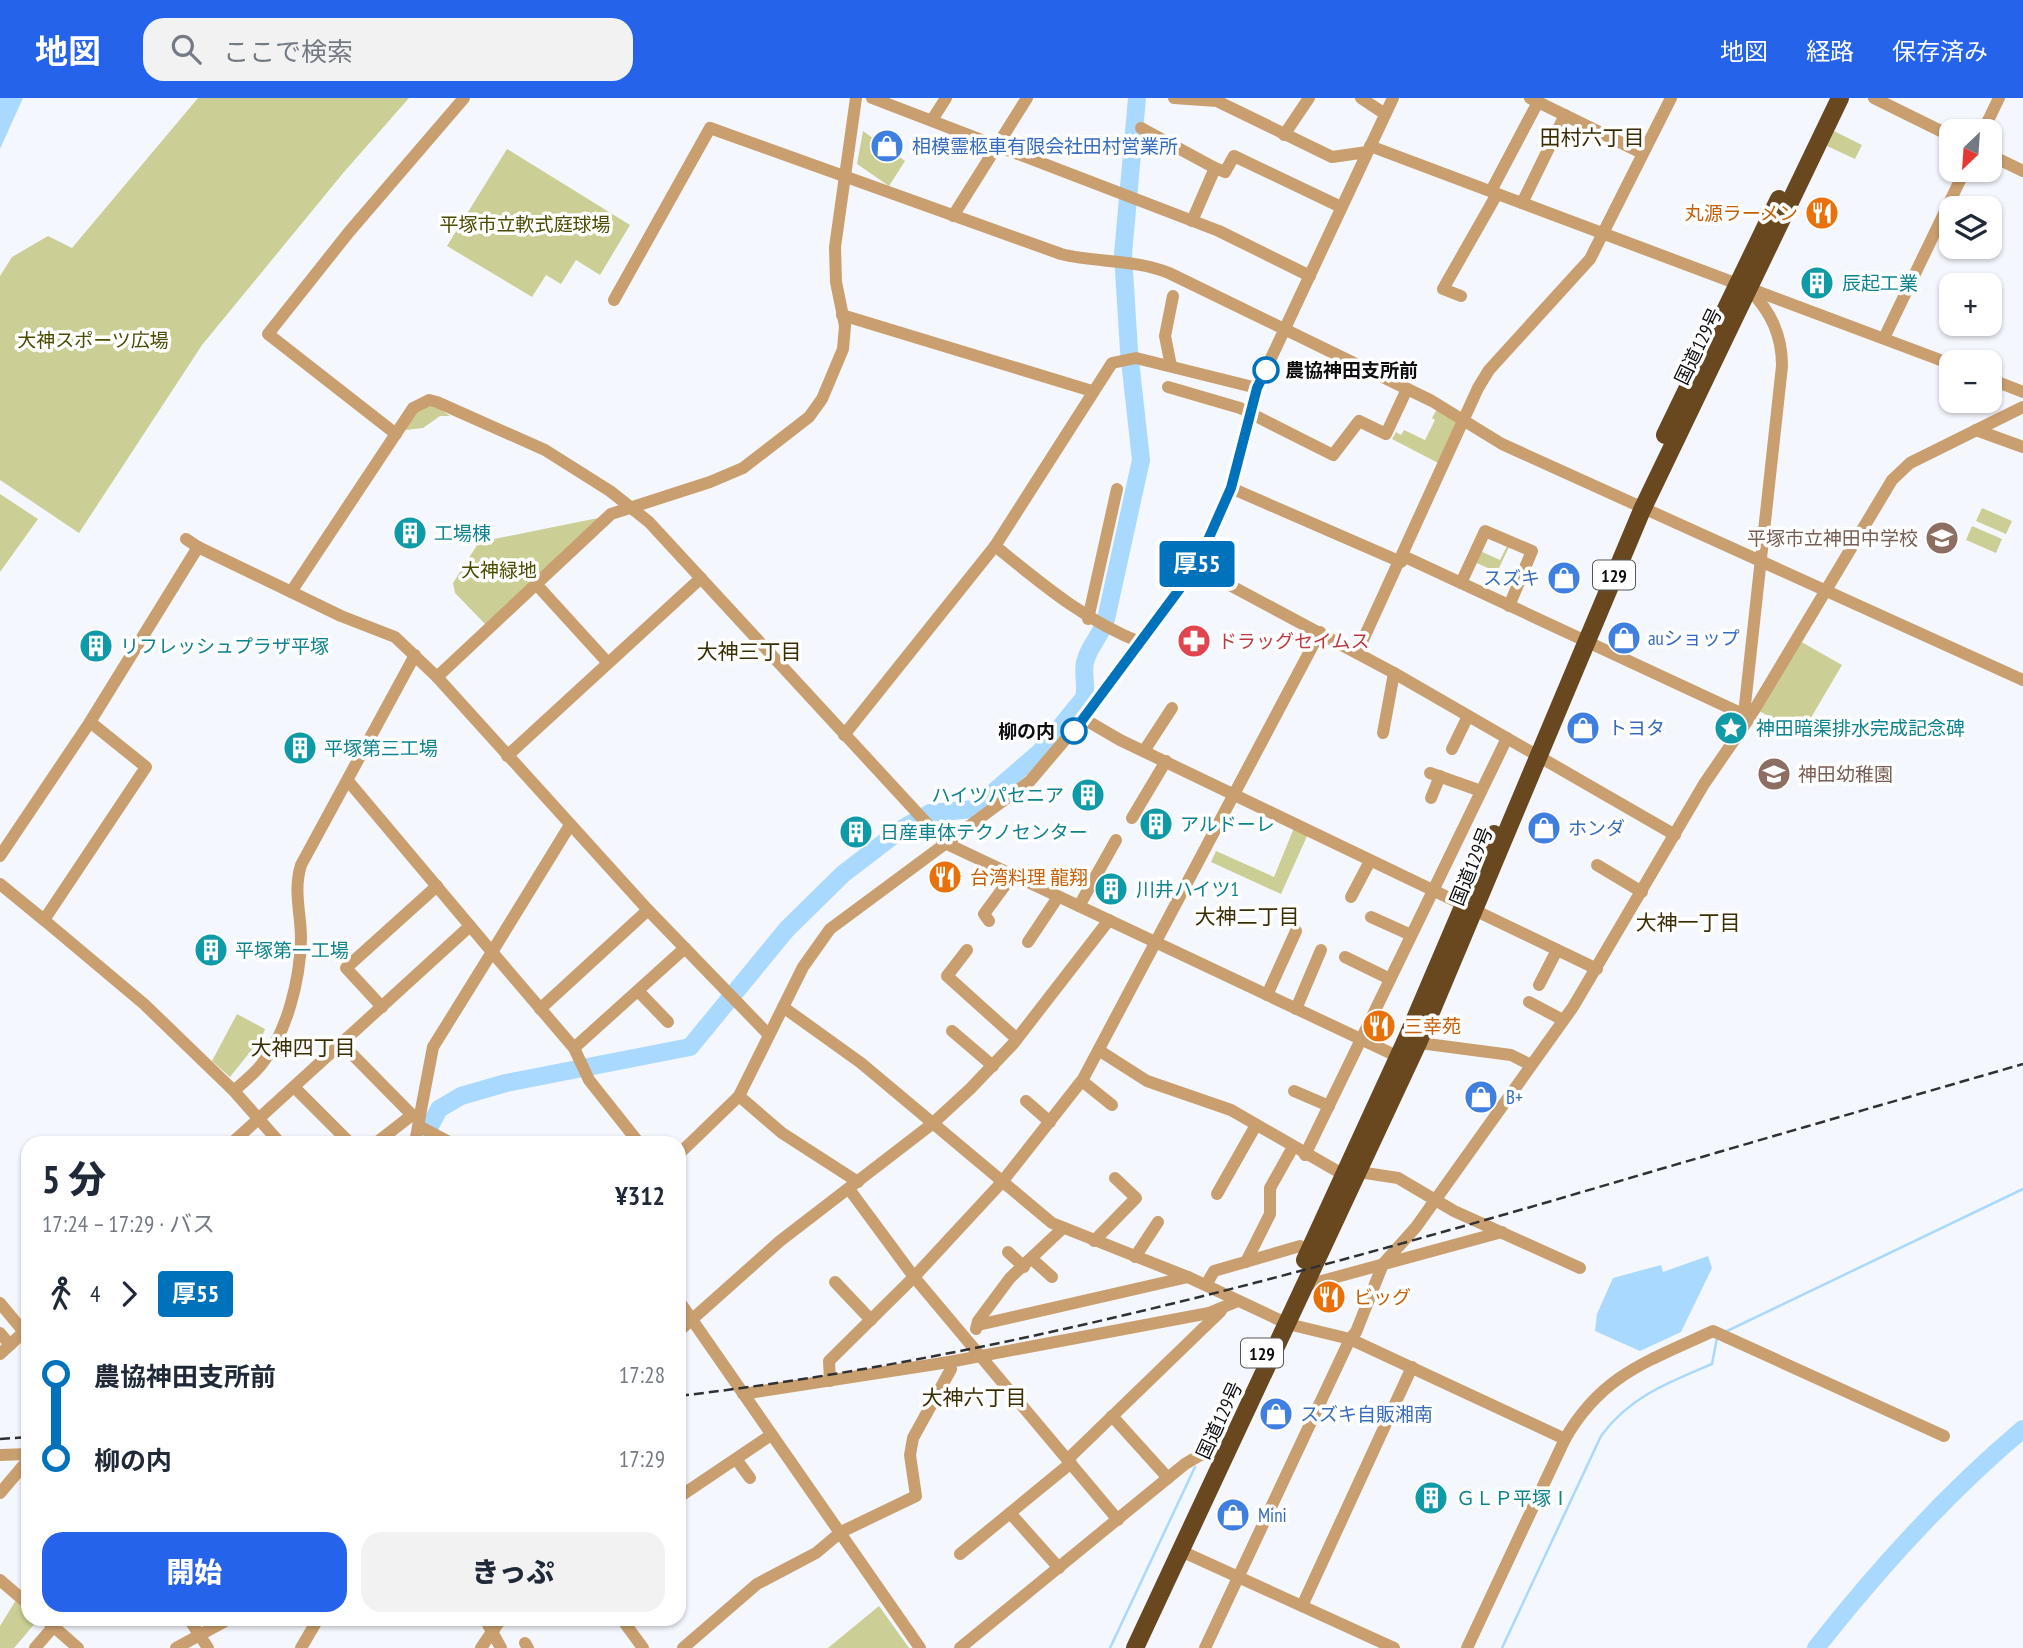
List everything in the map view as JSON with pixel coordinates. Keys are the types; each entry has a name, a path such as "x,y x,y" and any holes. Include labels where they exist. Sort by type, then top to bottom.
{"highway":[{"name":"国道129号","path":"1743,287 1828,98"},
{"name":"国道129号","path":"1123,1648 1215,1454 1283,1321 1307,1285 1352,1173 1470,908 1637,507 1743,287 1840,98"},
{"name":"国道129号","path":"1135,1648 1283,1321 1309,1251 1352,1173"}],"street":[{"path":"396,434 268,334 379,195 464,98"},
{"path":"437,677 608,514 710,482 743,468 809,417 822,399 843,349 842,315 835,262 856,98"},
{"path":"872,98 1192,221 1310,276"},
{"path":"932,120 946,98"},
{"path":"953,216 1027,98"},
{"path":"1174,98 1217,101 1332,157 1369,149 1939,359"},
{"path":"1284,135 1309,98"},
{"path":"1361,98 1385,114"},
{"path":"686,1147 739,1096 750,1079 768,1034 803,967 830,929 1030,781 1084,719 1196,567 1231,488 1257,388 1393,98"},
{"path":"1357,653 1489,370 1580,272 1605,235 1642,153 1671,98"},
{"path":"1874,98 1939,130"},
{"path":"1989,119 1999,98"},
{"path":"1461,296 1443,289 1494,193 1534,100 1642,153"},
{"path":"1522,204 1565,115"},
{"path":"614,300 710,128 1061,254 1146,264 1169,273 1407,389 1502,444 2023,680"},
{"path":"1141,128 1225,172 1234,156 1341,207"},
{"path":"2002,161 2023,172"},
{"path":"1192,221 1215,168"},
{"path":"1884,338 1959,182"},
{"path":"1743,287 1768,312 1782,344 1747,716"},
{"path":"1171,366 1165,336 1173,296"},
{"path":"842,315 1092,391"},
{"path":"845,735 995,546 1106,369 1124,359 1136,358 1257,388"},
{"path":"2002,384 2023,392"},
{"path":"1168,387 1251,413 1333,456 1360,421 1386,434 1407,389"},
{"path":"291,592 396,434 421,402 437,402 545,450 649,522 945,843 1404,1060"},
{"path":"1205,1648 1363,1314 1383,1264 1396,1251 1434,1199 1597,970 1704,784 1892,480 1910,463 2023,407"},
{"path":"1976,430 2023,447"},
{"path":"1231,488 1461,583 1747,716"},
{"path":"1088,619 1117,489"},
{"path":"1461,583 1485,531 1532,551 1509,606"},
{"path":"186,540 291,592 395,638 437,677 648,910 768,1034"},
{"path":"995,546 1088,619 1142,643"},
{"path":"0,856 90,722 198,547"},
{"path":"1196,567 1394,673 1675,835"},
{"path":"507,756 701,578"},
{"path":"536,584 608,663"},
{"path":"830,1381 829,1361 978,1215 1082,1081 1320,632"},
{"path":"234,1091 262,1065 290,1008 297,983 301,938 295,883 301,865 349,782 415,655"},
{"path":"1382,733 1394,673"},
{"path":"1144,751 1171,708"},
{"path":"1452,749 1468,716"},
{"path":"1084,719 1144,751 1597,970"},
{"path":"44,920 146,767 90,722"},
{"path":"1305,1155 1507,738"},
{"path":"1132,818 1166,761"},
{"path":"1431,799 1435,775 1481,792"},
{"path":"349,782 574,1048 589,1080 633,1136"},
{"path":"416,1136 433,1047 570,825"},
{"path":"1079,906 1116,840"},
{"path":"1352,897 1370,861"},
{"path":"1597,865 1642,892"},
{"path":"985,914 1012,876"},
{"path":"0,884 144,1004 234,1091 274,1136"},
{"path":"382,1007 346,968 437,886"},
{"path":"1028,942 1058,897"},
{"path":"540,1009 648,910"},
{"path":"1371,917 1411,935"},
{"path":"686,1326 780,1241 932,1124 993,1066 1109,920"},
{"path":"240,1136 470,926"},
{"path":"1267,995 1275,965 1297,932"},
{"path":"574,1048 685,948"},
{"path":"1296,1009 1321,950"},
{"path":"1539,985 1557,950"},
{"path":"961,953 947,975 983,1002 1017,1039"},
{"path":"1345,957 1390,979"},
{"path":"639,991 668,1022"},
{"path":"1528,1002 1563,1020"},
{"path":"783,1007 859,1061 1057,1225 1188,1277 1283,1321 1350,1339 1565,1439"},
{"path":"952,1031 993,1066"},
{"path":"1412,1042 1511,1055 1531,1065"},
{"path":"342,1044 417,1118 441,1136"},
{"path":"1100,1051 1147,1081 1204,1098 1305,1155 1352,1173 1398,1178 1434,1199 1580,1268"},
{"path":"1082,1081 1112,1105"},
{"path":"293,1087 343,1136"},
{"path":"1294,1091 1328,1107"},
{"path":"739,1096 782,1133 854,1186 914,1277 1118,1520"},
{"path":"1026,1101 1050,1122"},
{"path":"387,1136 417,1118"},
{"path":"1218,1186 1245,1154 1256,1125"},
{"path":"1246,1262 1270,1214 1270,1188 1293,1147"},
{"path":"1094,1241 1136,1198 1122,1180"},
{"path":"1135,1256 1158,1222"},
{"path":"968,1341 1010,1278 1028,1263 1057,1225"},
{"path":"1307,1285 1503,1232"},
{"path":"1206,1285 1214,1271 1300,1246 1309,1251"},
{"path":"1008,1252 1052,1277"},
{"path":"978,1325 1188,1277"},
{"path":"835,1282 871,1320"},
{"path":"960,1554 1069,1461 1223,1309 1238,1301"},
{"path":"0,1303 21,1325"},
{"path":"743,1394 949,1362 1223,1309"},
{"path":"686,1310 920,1648"},
{"path":"1466,1648 1565,1439 1583,1411 1608,1384 1710,1332 1944,1436"},
{"path":"0,1333 5,1350 21,1335"},
{"path":"692,1645 757,1584 816,1553 841,1532 916,1496 910,1455 913,1438 951,1369 949,1362"},
{"path":"1302,1606 1412,1367"},
{"path":"1112,1416 1168,1478"},
{"path":"686,1492 771,1435"},
{"path":"3,1452 21,1453"},
{"path":"960,1648 1168,1478 1200,1455 1215,1454"},
{"path":"736,1459 750,1478"},
{"path":"0,1493 21,1468"},
{"path":"1010,1513 1059,1568"},
{"path":"1181,1550 1394,1648"},
{"path":"0,1580 21,1598"},
{"path":"17,1595 21,1591"},
{"path":"35,1648 47,1626"},
{"path":"52,1626 78,1648"},
{"path":"194,1626 208,1648"},
{"path":"176,1648 215,1626"},
{"path":"301,1648 313,1626"},
{"path":"481,1648 487,1626"},
{"path":"489,1626 501,1648"},
{"path":"626,1628 643,1648"}],"green space":[{"name":"大神スポーツ広場","path":"198,98 409,98 344,172 202,345 79,533 0,480 0,276 12,257 48,236 72,248"},
{"path":"863,131 905,161 889,186 857,164"},
{"path":"1834,131 1862,145 1855,159 1827,146"},
{"name":"平塚市立軟式庭球場","path":"507,149 630,225 600,275 576,260 561,284 546,275 532,297 447,246"},
{"path":"425,405 438,408 450,416 440,416 423,428 405,430 415,413"},
{"path":"1437,409 1458,424 1440,464 1392,439 1396,432 1401,435 1404,430 1425,440 1435,420 1432,418"},
{"path":"0,494 38,519 0,572"},
{"path":"1982,508 2012,521 2006,534 1976,521"},
{"name":"大神緑地","path":"603,517 486,625 455,593 453,583 479,542"},
{"path":"1972,526 2002,539 1996,553 1966,540"},
{"path":"1508,544 1510,545 1497,572 1472,561 1478,550 1500,560"},
{"path":"1798,640 1842,665 1802,733 1757,710"},
{"path":"1294,828 1308,834 1281,894 1211,862 1216,851 1274,877"},
{"path":"237,1014 265,1029 262,1037 230,1077 212,1061"},
{"path":"16,1600 21,1605 21,1626 33,1626 14,1648 0,1648 0,1626"},
{"path":"879,1606 909,1648 828,1648"}],"water":[{"path":"0,98 23,98 0,149"},
{"path":"1708,1256 1712,1268 1681,1332 1640,1351 1595,1331 1597,1314 1613,1278 1661,1265 1663,1272"}],"waterway":[{"path":"425,1136 439,1109 461,1096 506,1083 690,1047 787,929 843,874 903,828 930,813 974,809 1040,752 1084,698 1085,664 1106,619 1141,460 1129,351 1123,254 1137,98"},
{"path":"1725,1332 2023,1189"},
{"path":"1502,1648 1601,1436 1612,1422 1637,1401 1665,1384 1712,1364 1717,1338"},
{"path":"1816,1648 1914,1533 2023,1429"},
{"path":"1110,1648 1195,1467"}],"railway":[{"path":"686,1395 901,1362 1121,1316 1447,1231 2023,1064"},
{"path":"0,1439 21,1438"}],"bus line":[{"name":"厚55","path":"1074,731 1166,612 1196,567 1231,488 1257,388 1266,370"}],"place":[{"name":"相模霊柩車有限会社田村営業所","path":"887,146"},
{"name":"丸源ラーメン","path":"1822,213"},
{"name":"辰起工業","path":"1817,283"},
{"name":"農協神田支所前","path":"1266,370"},
{"name":"工場棟","path":"410,533"},
{"name":"平塚市立神田中学校","path":"1942,538"},
{"name":"スズキ","path":"1564,578"},
{"name":"auショップ","path":"1624,638"},
{"name":"ドラッグセイムス","path":"1194,641"},
{"name":"リフレッシュプラザ平塚","path":"96,646"},
{"name":"トヨタ","path":"1583,728"},
{"name":"神田暗渠排水完成記念碑","path":"1731,728"},
{"name":"柳の内","path":"1074,731"},
{"name":"平塚第三工場","path":"300,748"},
{"name":"神田幼稚園","path":"1774,774"},
{"name":"ハイツパセニア","path":"1088,795"},
{"name":"アルドーレ","path":"1156,824"},
{"name":"ホンダ","path":"1544,828"},
{"name":"日産車体テクノセンター","path":"856,832"},
{"name":"台湾料理 龍翔","path":"945,877"},
{"name":"川井ハイツ1","path":"1111,889"},
{"name":"平塚第一工場","path":"211,950"},
{"name":"三幸苑","path":"1379,1026"},
{"name":"B+","path":"1481,1097"},
{"name":"ビッグ","path":"1329,1297"},
{"name":"スズキ自販湘南","path":"1276,1414"},
{"name":"ＧＬＰ平塚Ⅰ","path":"1431,1498"},
{"name":"Mini","path":"1233,1515"}],"district":[{"name":"田村六丁目","path":"1592,137"},
{"name":"大神三丁目","path":"749,651"},
{"name":"大神二丁目","path":"1247,916"},
{"name":"大神一丁目","path":"1688,922"},
{"name":"大神四丁目","path":"303,1047"},
{"name":"大神六丁目","path":"974,1397"}]}
